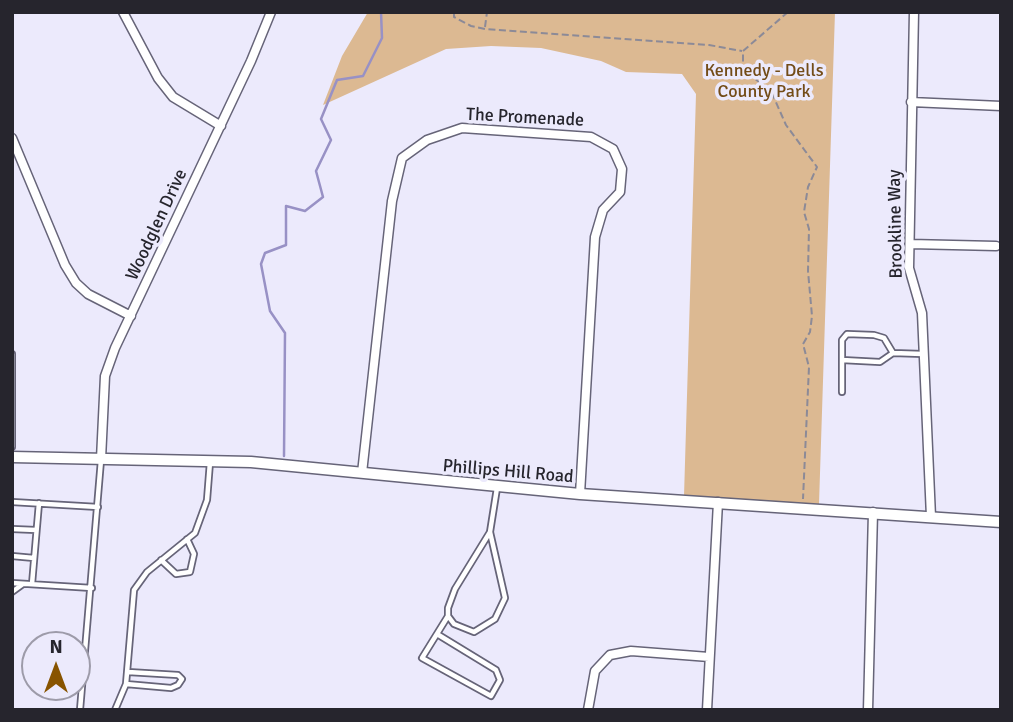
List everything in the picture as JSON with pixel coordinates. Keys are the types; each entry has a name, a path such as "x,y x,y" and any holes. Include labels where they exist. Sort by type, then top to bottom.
{"street":[{"path":"123,12 158,78 173,97 221,126"},
{"name":"Woodglen Drive","path":"101,459 106,376 271,12"},
{"name":"Brookline Way","path":"914,12 909,268 922,313 931,517"},
{"path":"911,102 1001,106"},
{"name":"The Promenade","path":"362,473 392,201 402,158 427,140 462,128 591,137 613,149 622,169 620,192 603,210 595,237 580,494"},
{"path":"12,138 65,265 76,283 89,294 131,316"},
{"path":"910,244 996,246"},
{"name":"Phillips Hill Road","path":"12,457 210,460 580,494 1001,522"},
{"path":"707,710 718,502"},
{"path":"868,710 873,512"},
{"path":"588,710 595,671 610,655 631,651 709,657"}],"lane":[{"path":"842,392 842,340 846,334 884,338 893,353"},
{"path":"842,360 880,362 893,353 924,354"},
{"path":"12,354 12,447"},
{"path":"80,710 101,459"},
{"path":"116,710 128,672 134,590 147,572 195,533 207,500 210,460"},
{"path":"448,616 454,624 474,632 487,627 505,598 490,532 497,487"},
{"path":"12,502 98,507"},
{"path":"32,584 39,503"},
{"path":"12,529 36,530"},
{"path":"437,634 496,670 500,680 491,696 422,658 448,616 455,589 490,532"},
{"path":"161,560 176,574 190,572 194,554 187,539"},
{"path":"12,556 34,558"},
{"path":"12,583 92,588"},
{"path":"12,592 23,584"},
{"path":"126,684 171,688 178,685 181,679 178,675 128,672"}],"path":[{"path":"454,12 454,17 471,26 485,29 709,45 743,51"},
{"path":"485,29 487,12"},
{"path":"788,12 743,51 743,70 771,91 786,125 817,167 808,187 804,212 809,229 808,271 812,316 810,332 803,344 809,367 803,507"}],"green space":[{"name":"Kennedy - Dells County Park","path":"368,12 835,12 819,504 684,496 696,94 682,74 626,72 601,61 541,48 491,46 446,49 323,105 342,56"}],"waterway":[{"path":"284,456 285,333 270,311 261,264 265,253 286,245 286,206 305,211 323,197 316,171 331,140 321,119 337,80 363,76 382,38 381,12"}]}
